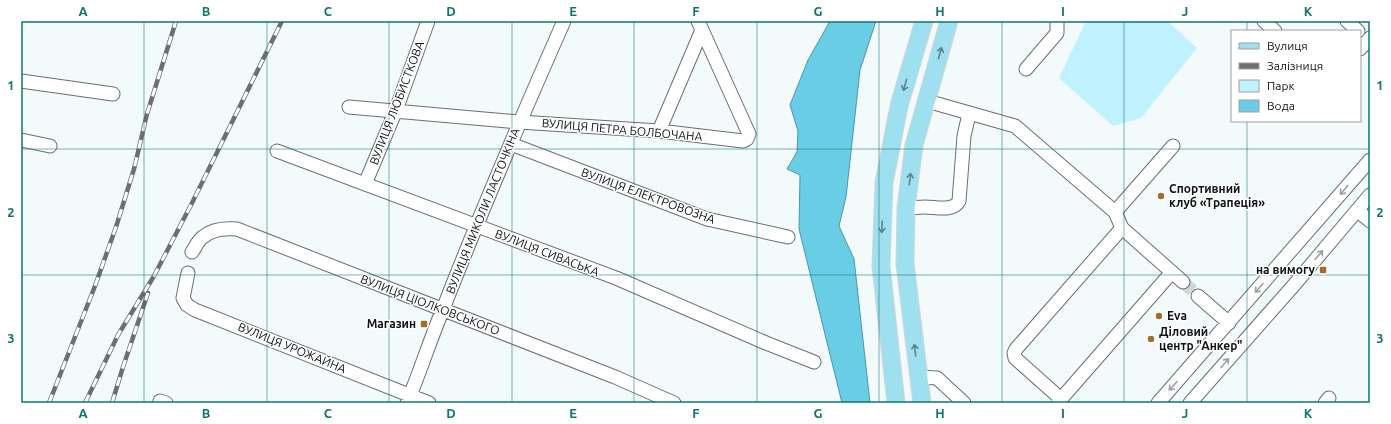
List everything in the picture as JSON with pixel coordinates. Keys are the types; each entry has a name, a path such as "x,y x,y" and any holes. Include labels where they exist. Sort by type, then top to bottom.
{"main road":[{"path":"896,403 881,266 884,184 899,106 924,21"},
{"path":"922,403 905,264 906,208 914,146 949,21"}],"street":[{"name":"ВУЛИЦЯ ЛЮБИСТКОВА","path":"365,184 396,110 428,21"},
{"name":"ВУЛИЦЯ МИКОЛИ ЛАСТОЧКІНА","path":"409,399 442,310 476,226 519,122 564,21"},
{"path":"1026,69 1057,33 1057,21"},
{"path":"1264,21 1274,30"},
{"path":"1348,21 1356,30"},
{"name":"ВУЛИЦЯ ПЕТРА БОЛБОЧАНА","path":"349,107 519,122 659,131 743,141 747,139 749,134 700,26"},
{"path":"659,131 700,26"},
{"path":"21,81 113,94"},
{"path":"927,101 1015,126 1116,212 1122,228 1183,282"},
{"path":"906,208 946,208 957,204 959,201 964,136 969,114"},
{"path":"21,140 50,146"},
{"name":"ВУЛИЦЯ ЕЛЕКТРОВОЗНА","path":"511,144 706,219 788,237"},
{"path":"1116,212 1173,146"},
{"name":"ВУЛИЦЯ СИВАСЬКА","path":"277,151 616,278 766,344 814,362"},
{"path":"1158,403 1370,160"},
{"path":"1190,403 1294,285 1370,195"},
{"path":"1357,210 1370,221"},
{"path":"1122,228 1014,353 1015,358 1060,401 1172,272"},
{"name":"ВУЛИЦЯ ЦІОЛКОВСЬКОГО","path":"192,252 202,237 214,231 237,229 615,377 674,403"},
{"name":"ВУЛИЦЯ УРОЖАЙНА","path":"188,273 183,298 187,305 195,310 409,399 429,403"},
{"path":"1198,296 1229,323"},
{"path":"919,377 937,378 964,403"}],"green space":[{"path":"1086,21 1167,21 1197,48 1141,118 1113,126 1059,78"}],"water":[{"path":"830,21 876,21 860,70 846,197 839,226 854,259 870,403 842,403 799,229 800,175 787,169 797,152 798,131 790,105 808,60"}],"tunnel":[{"path":"1183,282 1198,296"}],"railway":[{"path":"49,403 95,286 116,227 134,169 147,114 176,21"},
{"path":"85,403 118,335 154,276 192,203 282,21"},
{"path":"112,403 148,293"}],"place":[{"name":"Спортивний клуб «Трапеція»","path":"1161,196"},
{"name":"на вимогу","path":"1323,270"},
{"name":"Eva","path":"1159,316"},
{"name":"Магазин","path":"424,324"},
{"name":"Діловий центр \"Анкер\"","path":"1151,339"}]}
